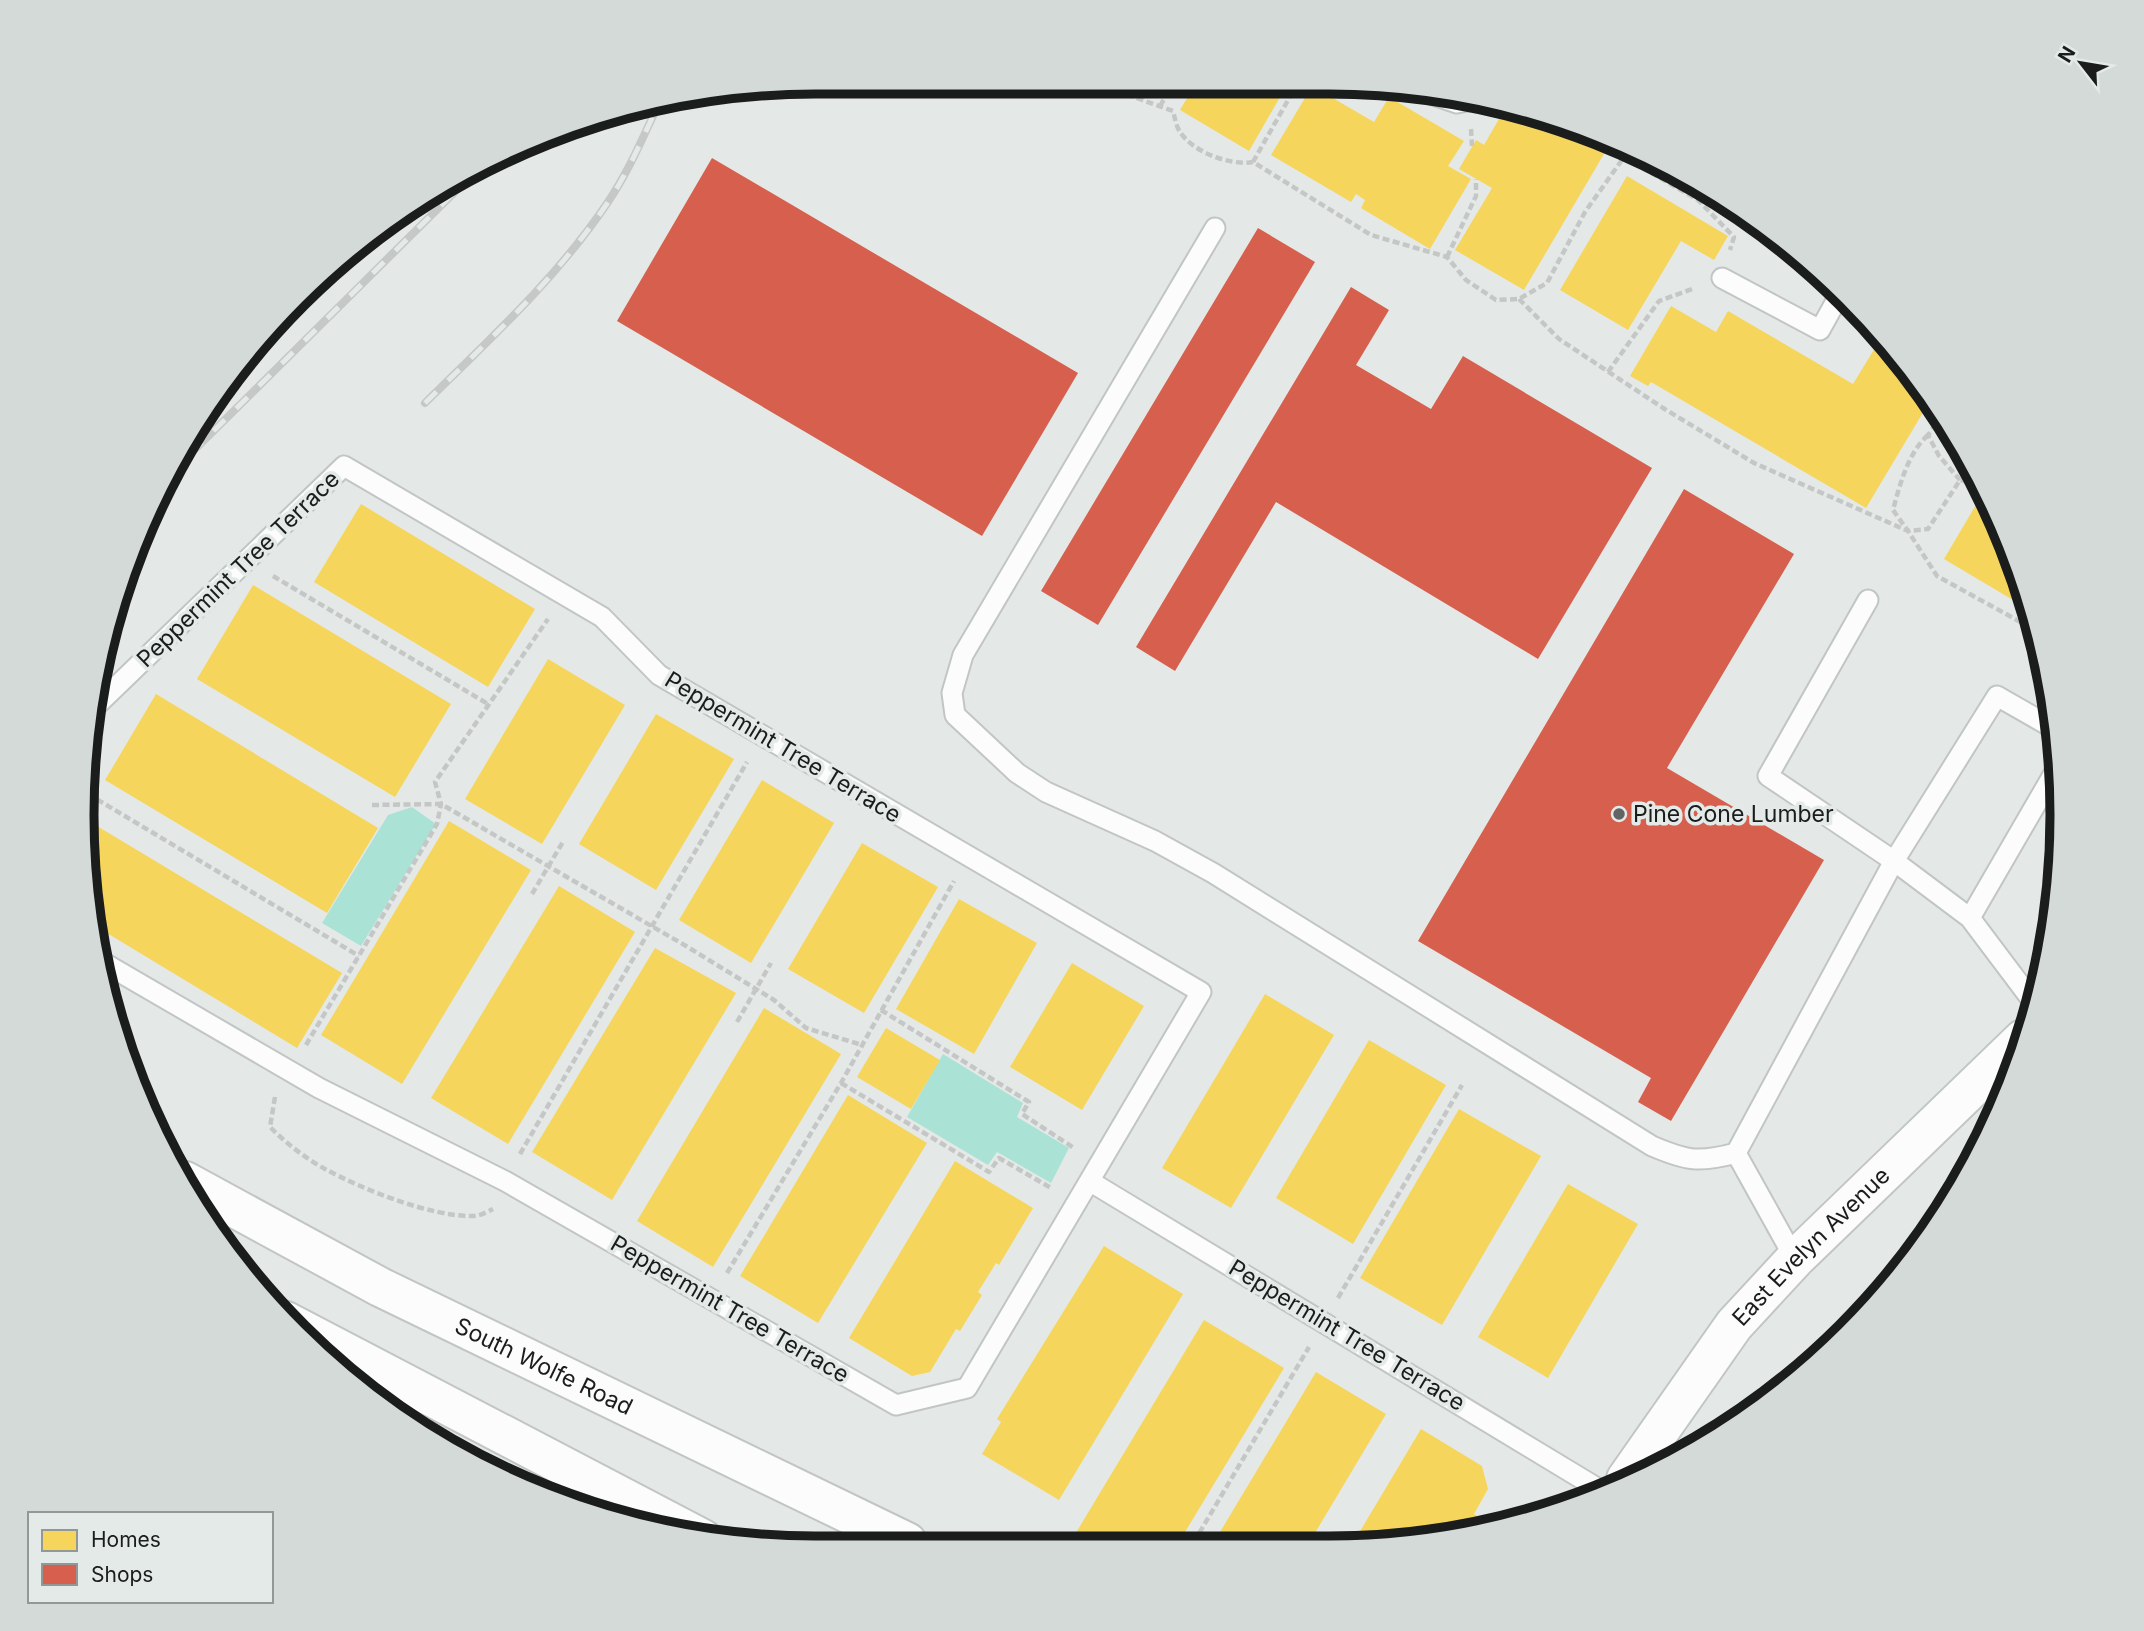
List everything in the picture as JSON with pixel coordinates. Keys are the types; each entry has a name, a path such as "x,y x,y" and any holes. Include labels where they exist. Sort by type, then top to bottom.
{"main road":[{"name":"East Evelyn Avenue","path":"1634,1468 1734,1325 1795,1259 2009,1053"},
{"name":"South Wolfe Road","path":"199,1189 380,1287 669,1424 895,1536"},
{"path":"320,1339 674,1523"}],"lane":[{"path":"1215,228 963,655 952,693 955,715 1017,773 1046,792 1155,841 1213,873 1652,1146 1689,1160 1705,1161 1736,1153 1894,861 1997,696 2043,722"},
{"path":"1722,278 1820,330 1835,303"},
{"name":"Peppermint Tree Terrace","path":"105,698 344,466 602,617 659,675 1201,992 967,1388 896,1405 505,1181 290,1071 111,967"},
{"path":"1868,600 1768,776 1894,861 1970,918 2027,994"},
{"path":"1970,918 2049,782"},
{"path":"1736,1153 1795,1259"},
{"name":"Peppermint Tree Terrace","path":"1091,1182 1593,1486"}],"path":[{"path":"1128,94 1173,111 1178,131 1194,147 1240,164 1253,162 1371,235 1447,257 1466,280 1496,300 1519,299 1547,283 1585,212 1623,158"},
{"path":"1160,106 1167,94"},
{"path":"1253,162 1291,94"},
{"path":"1608,372 1658,301 1722,278 1734,237 1698,200 1635,164"},
{"path":"1447,257 1476,196 1476,179"},
{"path":"1519,299 1559,338 1608,372 1754,463 1908,531 1928,529 1960,480"},
{"path":"1935,426 1922,441 1902,476 1893,509 1937,576 2023,624"},
{"path":"1928,435 1939,456 1960,480 1967,482"},
{"path":"247,560 488,705"},
{"path":"565,596 435,782 441,804 437,824 272,1101 270,1127 287,1143 326,1169 441,1213 476,1217 493,1209 505,1181 762,736"},
{"path":"95,798 359,956"},
{"path":"373,805 441,804 757,991 806,1028 862,1045"},
{"path":"532,894 564,840"},
{"path":"712,1298 841,1083 968,856"},
{"path":"737,1022 771,963"},
{"path":"841,1083 989,1172 999,1158 1051,1188 1091,1182 1073,1147 1022,1114 1029,1102 881,1010"}],"green space":[{"path":"412,807 436,824 361,946 322,923 388,815"},
{"path":"943,1054 1023,1103 1017,1117 1069,1148 1051,1183 997,1152 988,1165 907,1117"}],"building: Homes":[{"path":"1189,94 1282,94 1249,151 1180,110"},
{"path":"1307,94 1326,94 1374,122 1390,97 1464,141 1448,166 1471,179 1430,249 1361,208 1365,200 1356,194 1351,202 1271,155"},
{"path":"1501,116 1606,150 1524,290 1455,250 1492,188 1459,169 1476,140 1484,145"},
{"path":"1627,176 1728,236 1714,260 1681,241 1628,330 1560,290"},
{"path":"1671,306 1716,332 1728,311 1853,384 1876,346 1924,410 1866,508 1651,382 1648,386 1630,376"},
{"path":"1977,502 1995,540 2015,597 2013,600 1944,559"},
{"path":"361,504 535,609 488,687 314,582"},
{"path":"253,585 451,704 395,797 197,679"},
{"path":"548,659 625,705 542,844 465,799"},
{"path":"156,694 378,828 327,913 105,780"},
{"path":"656,714 734,759 656,890 579,844"},
{"path":"762,780 834,823 751,963 679,920"},
{"path":"449,821 531,870 402,1084 321,1035"},
{"path":"94,824 342,973 297,1048 104,931"},
{"path":"862,843 938,887 864,1013 788,969"},
{"path":"559,886 635,932 508,1144 431,1098"},
{"path":"959,899 1037,943 974,1054 896,1009"},
{"path":"655,948 736,993 612,1200 532,1152"},
{"path":"1072,963 1144,1006 1082,1110 1010,1067"},
{"path":"1265,994 1334,1035 1231,1208 1162,1168"},
{"path":"764,1008 841,1054 713,1267 637,1221"},
{"path":"886,1028 940,1060 911,1109 857,1077"},
{"path":"1369,1040 1446,1085 1353,1244 1276,1198"},
{"path":"848,1095 927,1143 818,1323 740,1276"},
{"path":"1459,1109 1541,1156 1442,1325 1360,1278"},
{"path":"955,1161 1033,1208 999,1265 996,1263 978,1292 982,1295 960,1331 956,1329 930,1372 912,1376 849,1338"},
{"path":"1568,1184 1638,1224 1548,1378 1478,1337"},
{"path":"1104,1246 1183,1294 1059,1500 982,1454 1001,1422 997,1419"},
{"path":"1204,1320 1284,1368 1183,1536 1074,1536"},
{"path":"1316,1372 1386,1414 1313,1536 1218,1536"},
{"path":"1421,1429 1482,1466 1488,1489 1474,1514 1477,1516 1473,1522 1423,1530 1358,1535"}],"building: Shops":[{"path":"712,158 1078,373 982,536 617,321"},
{"path":"1258,228 1315,262 1098,625 1041,591"},
{"path":"1351,287 1389,310 1356,365 1431,409 1463,356 1652,468 1538,659 1276,502 1175,671 1136,647"},
{"name":"Pine Cone Lumber","path":"1684,489 1794,554 1667,768 1824,860 1671,1121 1638,1102 1651,1078 1418,941"}],"railway":[{"path":"425,403 522,307 588,230 623,178 654,113"},
{"path":"194,450 457,190"}],"place":[{"name":"Pine Cone Lumber","path":"1619,814"}]}
